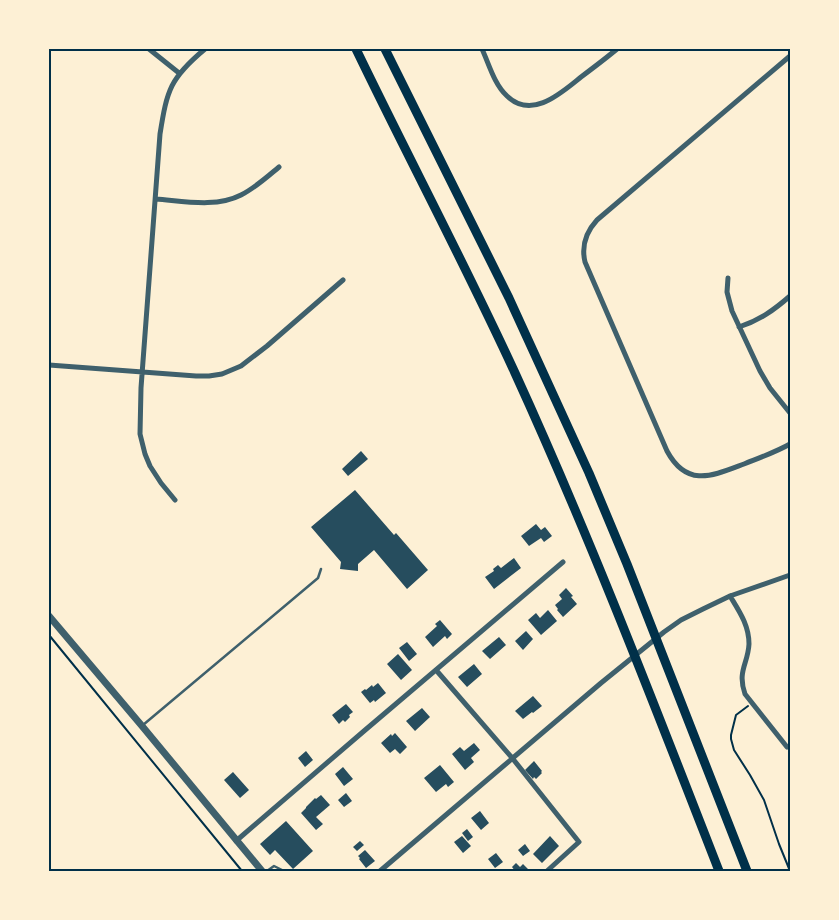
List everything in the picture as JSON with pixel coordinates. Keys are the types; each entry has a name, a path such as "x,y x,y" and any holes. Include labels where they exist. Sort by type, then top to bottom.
{"highway":[{"path":"356,49 441,218 511,364 561,476 635,655 719,871"},
{"path":"385,49 482,241 557,400 616,538 747,871"}],"street":[{"path":"149,49 180,73"},
{"path":"175,500 157,478 143,448 140,434 142,372 160,134 164,108 170,89 180,73 189,62 205,49"},
{"path":"482,49 502,90 512,100 524,105 531,105 544,103 561,93 617,49"},
{"path":"790,56 598,220 586,236 584,249 585,262 621,348 667,451 679,467 696,476 710,476 790,444"},
{"path":"156,199 213,202 228,200 252,189 279,167"},
{"path":"728,278 728,298 760,371 770,388 790,413"},
{"path":"49,365 196,376 209,376 229,372 241,366 267,346 343,280"},
{"path":"740,327 754,322 790,296"},
{"path":"236,841 563,562"},
{"path":"380,871 656,638 702,608 790,575"},
{"path":"730,596 747,628 749,642 742,674 745,694 789,749"},
{"path":"49,616 262,871"},
{"path":"436,670 513,759 579,842 547,871"}],"lane":[{"path":"142,726 318,578 321,569"},
{"path":"267,871 274,866 284,871"}],"path":[{"path":"49,635 242,871"},
{"path":"752,703 736,716 731,739 734,750 764,800 790,871"}],"building":[{"path":"361,451 368,459 348,476 342,469"},
{"path":"355,490 394,535 396,533 428,570 407,589 374,550 358,564 358,571 340,569 341,562 311,527"},
{"path":"536,524 541,530 545,527 552,536 544,542 541,538 529,546 521,536"},
{"path":"514,558 521,568 494,589 485,577 494,571 493,569 498,565 501,568"},
{"path":"566,588 577,604 563,617 555,605 562,599 559,595"},
{"path":"548,610 557,621 541,635 528,620 536,613 540,618"},
{"path":"440,620 452,634 447,639 445,636 433,647 425,637 437,626 435,624"},
{"path":"526,631 533,639 523,650 515,641"},
{"path":"499,637 506,645 490,659 482,651"},
{"path":"407,642 417,654 409,661 399,648"},
{"path":"398,654 412,670 401,680 387,664"},
{"path":"474,664 482,674 467,687 458,677"},
{"path":"378,683 386,693 375,702 374,700 370,703 361,692"},
{"path":"533,696 542,706 523,719 515,711"},
{"path":"346,704 353,712 345,722 343,720 339,724 332,715"},
{"path":"422,708 430,717 415,731 406,721"},
{"path":"395,733 407,747 400,754 395,749 390,753 381,743 391,734 392,736"},
{"path":"474,743 480,750 471,758 474,762 465,770 452,754 460,747 464,751"},
{"path":"306,751 313,760 305,767 298,758"},
{"path":"534,761 542,771 536,779 534,777 533,779 525,770"},
{"path":"440,765 454,782 448,787 446,784 436,792 424,778"},
{"path":"343,767 353,779 344,786 335,774"},
{"path":"233,772 249,790 240,798 224,780"},
{"path":"346,793 352,801 344,807 338,800"},
{"path":"321,795 330,805 316,817 323,824 316,830 301,813 315,798"},
{"path":"480,811 489,823 481,830 471,818"},
{"path":"286,821 313,851 293,869 275,850 270,855 260,844"},
{"path":"467,829 473,837 468,841 462,833"},
{"path":"462,836 471,846 463,853 454,842"},
{"path":"550,836 559,846 542,863 533,854"},
{"path":"360,841 364,845 357,851 353,847"},
{"path":"525,844 530,851 523,856 518,850"},
{"path":"365,850 375,861 366,868 358,856"},
{"path":"496,853 503,862 495,868 488,859"},
{"path":"516,863 520,867 523,864 530,871 515,871 512,867"}]}
